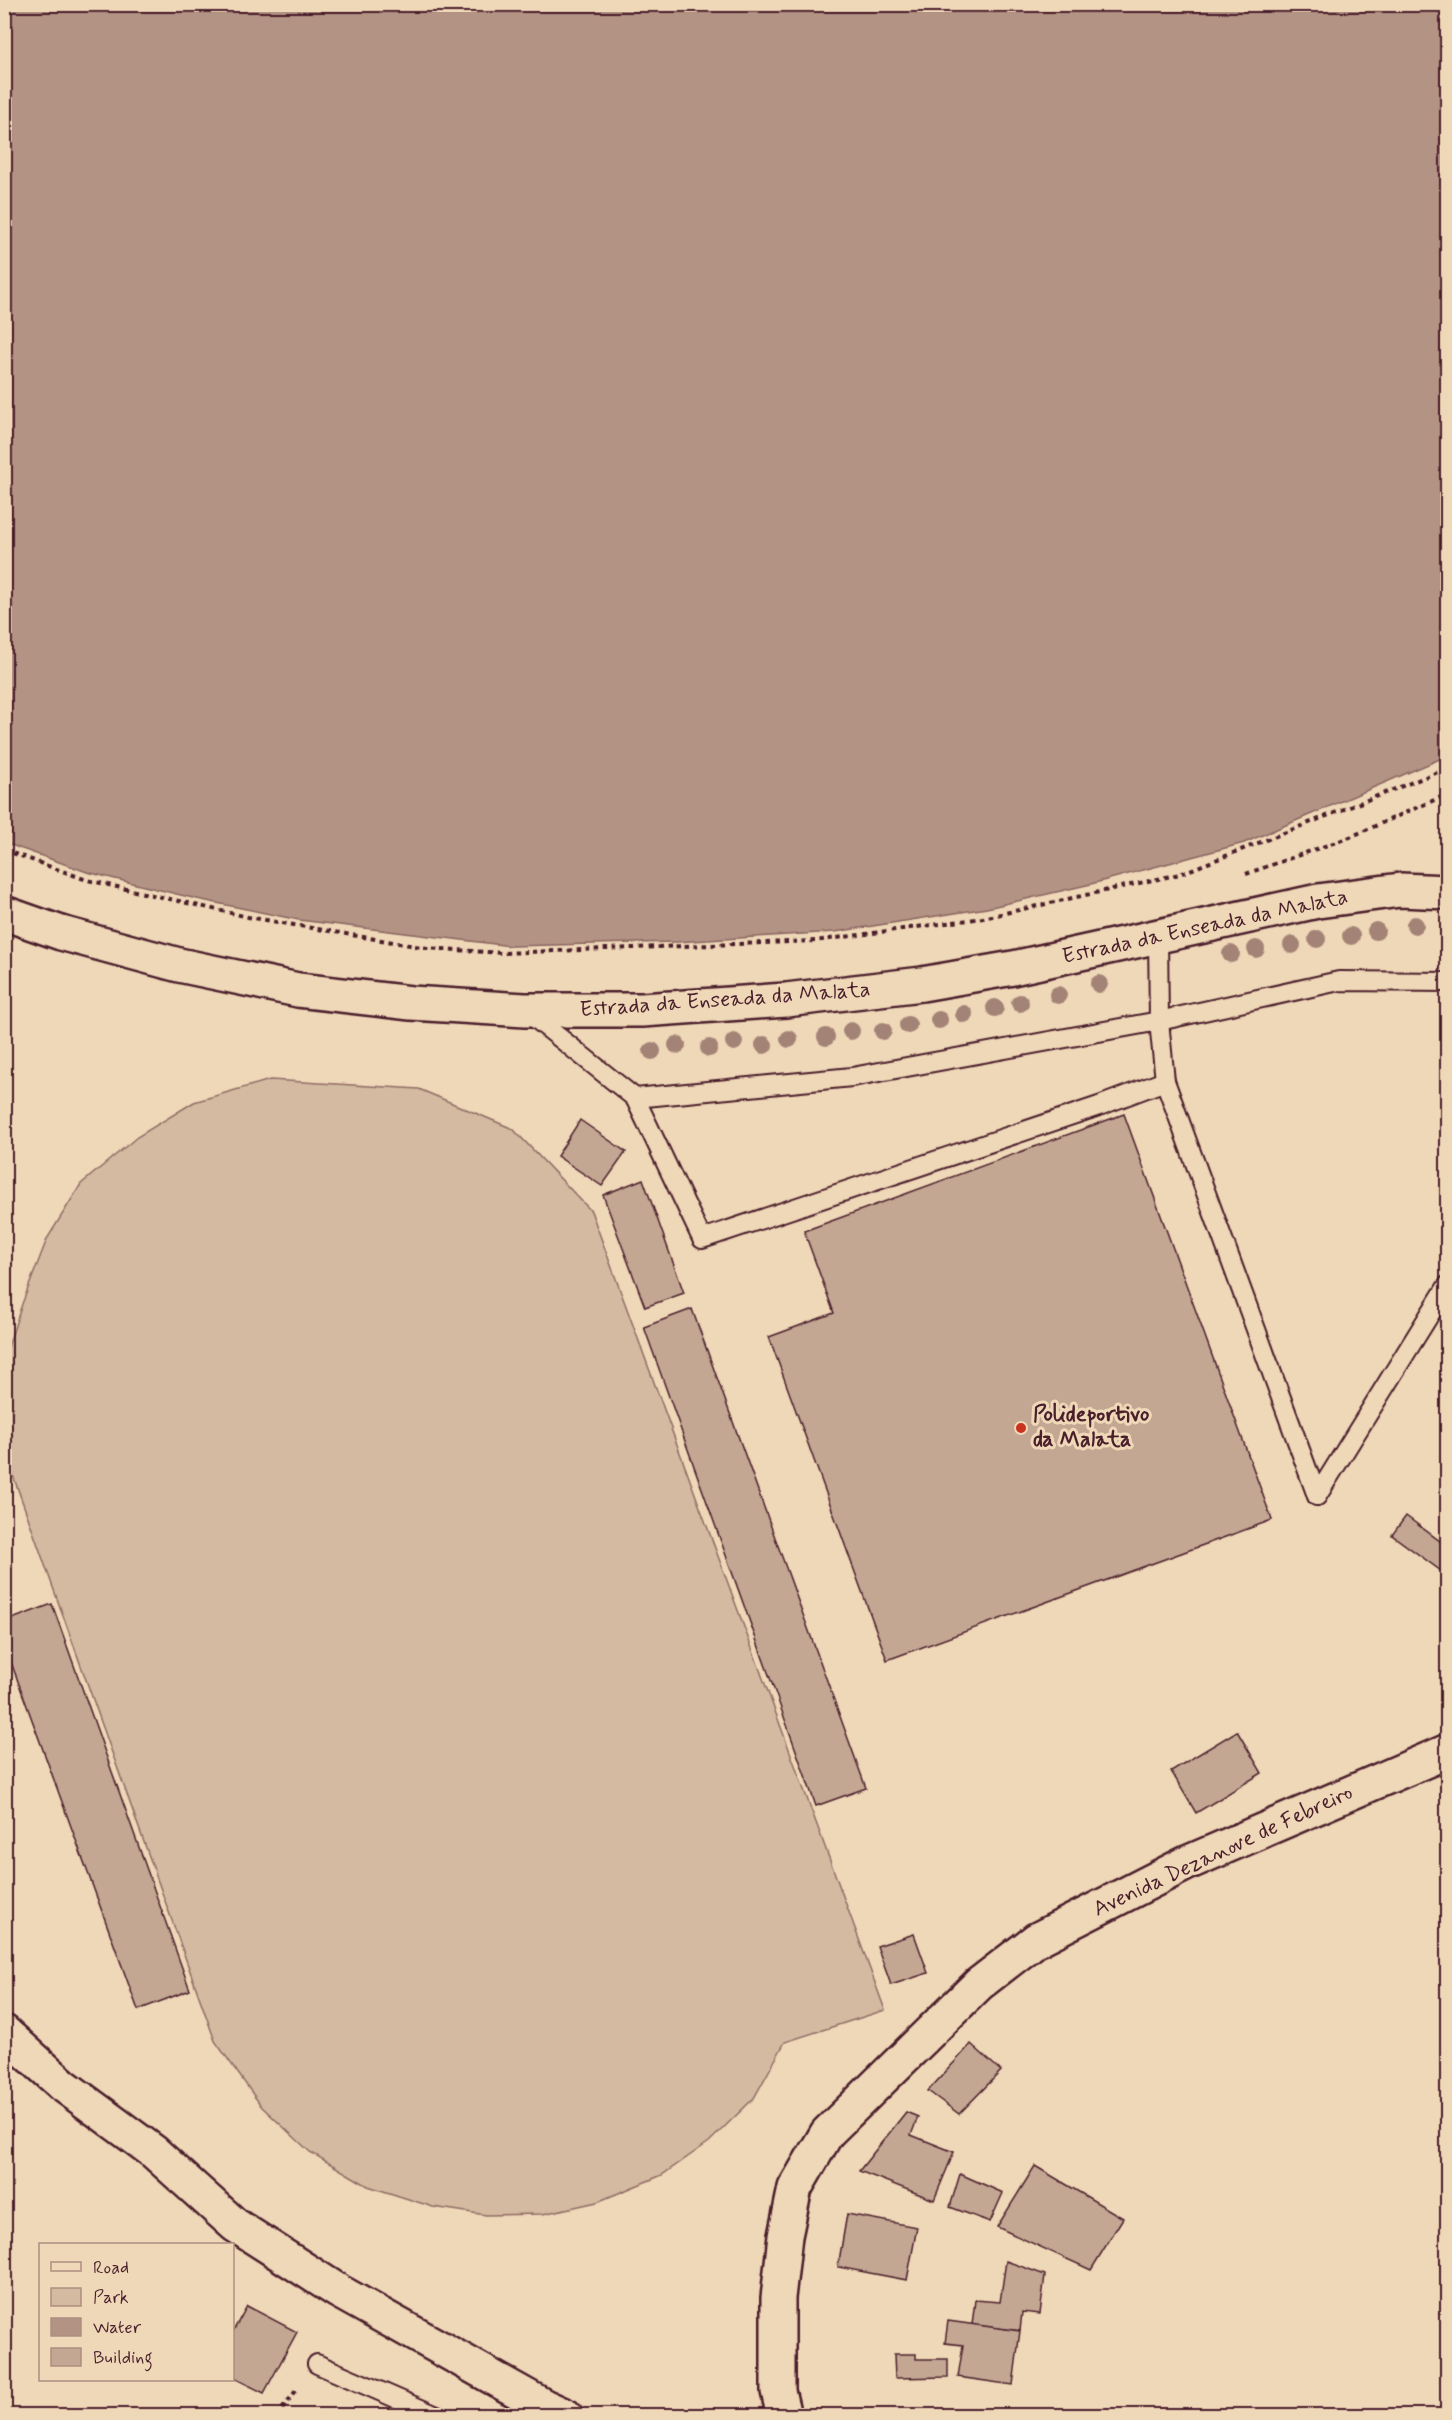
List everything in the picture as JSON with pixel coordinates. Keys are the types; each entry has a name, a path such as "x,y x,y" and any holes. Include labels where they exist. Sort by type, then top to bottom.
{"main road":[{"name":"Estrada da Enseada da Malata","path":"4,913 61,933 179,965 298,990 411,1003 525,1010 642,1010 786,1000 922,984 1013,968 1318,901 1400,890 1448,892"},
{"name":"Avenida Dezanove de Febreiro","path":"784,2415 778,2391 778,2298 784,2236 795,2188 827,2133 979,1984 1036,1940 1187,1863 1448,1750"},
{"path":"4,2032 63,2085 154,2152 235,2225 338,2291 544,2406 566,2415"}],"lane":[{"path":"1158,936 1159,1021 1165,1081 1317,1496 1448,1285"},
{"path":"635,1098 852,1077 1159,1021 1339,981 1448,982"},
{"path":"525,1010 635,1098 702,1239 1099,1106 1165,1081"},
{"path":"317,2364 437,2415"}],"path":[{"path":"4,850 99,882 248,916 427,948 502,953 815,941 983,918 1180,874 1448,768"},
{"path":"1241,875 1350,837 1448,795"}],"green space":[{"path":"270,1080 419,1089 513,1129 591,1211 885,2010 785,2042 754,2098 709,2142 662,2175 597,2202 543,2214 486,2215 433,2207 368,2186 310,2152 262,2107 215,2041 10,1467 5,1356 47,1239 81,1184 137,1137 194,1102"}],"water":[{"path":"5,4 1447,5 1447,756 1244,843 1091,884 987,908 835,932 676,942 511,946 299,920 197,899 87,872 5,843"}],"building":[{"name":"Polideportivo da Malata","path":"1124,1114 1272,1520 887,1660 769,1337 834,1313 804,1231"},
{"path":"580,1120 626,1152 602,1186 557,1156"},
{"path":"643,1179 684,1293 645,1307 603,1195"},
{"path":"692,1309 866,1788 816,1806 644,1327"},
{"path":"1406,1516 1448,1547 1448,1576 1392,1535"},
{"path":"52,1604 190,1990 138,2010 4,1643 4,1622"},
{"path":"1237,1731 1262,1773 1196,1813 1171,1771"},
{"path":"914,1934 928,1973 891,1985 877,1946"},
{"path":"971,2044 1001,2071 959,2114 928,2091"},
{"path":"906,2112 918,2117 911,2135 954,2152 934,2200 859,2171"},
{"path":"1035,2166 1123,2218 1091,2270 997,2227"},
{"path":"960,2174 1003,2193 990,2222 950,2207"},
{"path":"847,2214 917,2227 907,2280 838,2267"},
{"path":"1006,2261 1045,2275 1040,2314 1022,2312 1020,2331 972,2325 975,2300 1000,2302"},
{"path":"247,2306 297,2332 264,2393 234,2378 234,2329"},
{"path":"948,2321 1020,2331 1013,2385 958,2377 963,2345 945,2343"},
{"path":"894,2354 916,2354 916,2359 948,2359 948,2377 895,2378"}],"place":[{"name":"Polideportivo da Malata","path":"1021,1428"}]}
